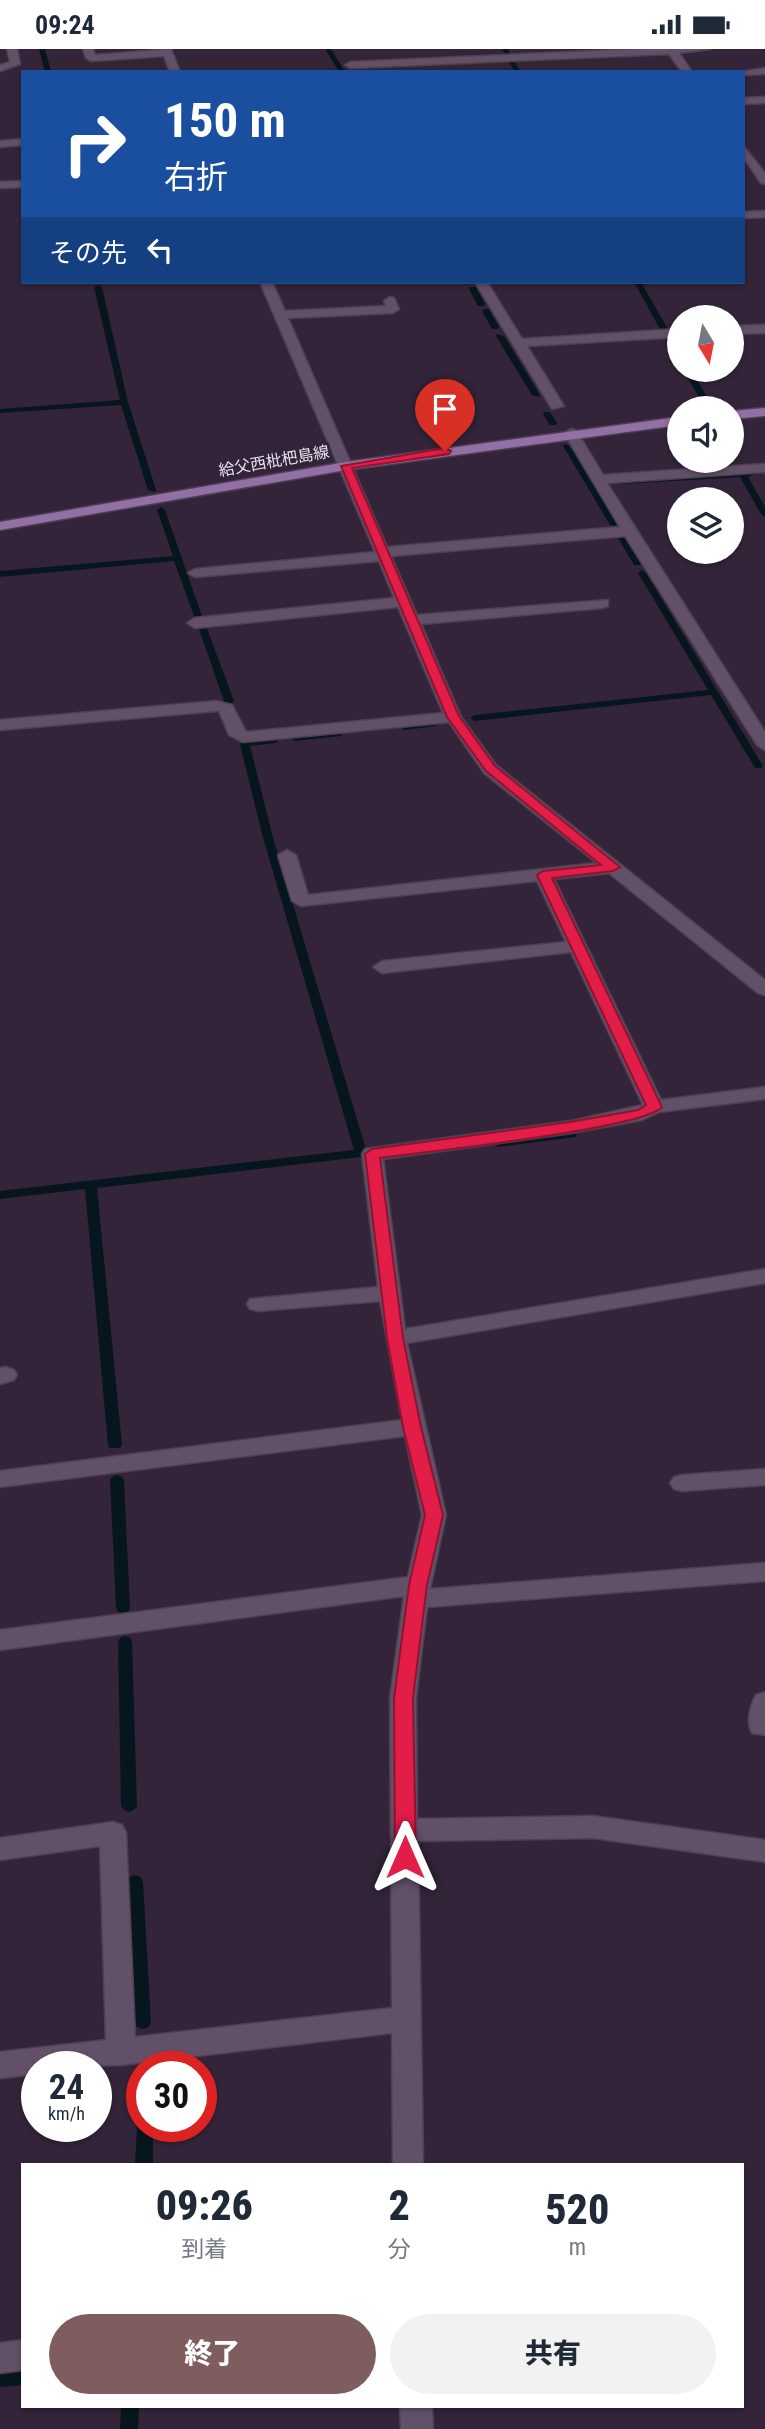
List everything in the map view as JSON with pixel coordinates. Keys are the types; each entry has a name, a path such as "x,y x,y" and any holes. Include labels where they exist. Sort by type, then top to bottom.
{"main road":[{"path":"744,414 765,412"},
{"name":"給父西枇杷島線","path":"0,526 346,466 571,433 667,422"}],"street":[{"path":"0,68 15,64 12,49"},
{"path":"88,49 90,58 167,51 175,70"},
{"path":"350,65 705,49"},
{"path":"671,50 686,70"},
{"path":"745,72 765,71"},
{"path":"745,101 765,100"},
{"path":"0,144 21,142"},
{"path":"748,163 765,162"},
{"path":"748,163 765,181"},
{"path":"0,185 21,184"},
{"path":"745,215 765,214"},
{"path":"267,284 453,717 490,769 765,989"},
{"path":"482,284 557,406"},
{"path":"281,315 393,309 390,301"},
{"path":"744,330 765,329"},
{"path":"518,342 667,334"},
{"path":"571,433 629,531 765,744"},
{"path":"598,479 765,468"},
{"path":"195,573 629,531"},
{"path":"195,623 404,602"},
{"path":"412,620 603,603"},
{"path":"0,725 216,706 226,708 234,732 243,737 453,717"},
{"path":"287,855 301,901 613,867"},
{"path":"543,875 654,1107"},
{"path":"382,967 577,946"},
{"path":"408,2163 403,1698 417,1592 434,1515 412,1427 395,1338 372,1154 570,1127 642,1114 654,1107 765,1093"},
{"path":"395,1338 765,1276"},
{"path":"258,1304 389,1293"},
{"path":"0,1479 412,1427"},
{"path":"682,1483 765,1477"},
{"path":"0,1640 417,1592 765,1572"},
{"path":"406,1830 593,1827 765,1851"},
{"path":"0,1849 113,1833 121,2052"},
{"path":"0,2066 405,2019"},
{"path":"0,2358 21,2355"},
{"path":"416,2408 417,2429"}],"waterway":[{"path":"42,49 47,70"},
{"path":"328,49 341,70"},
{"path":"505,49 509,56"},
{"path":"511,61 517,70"},
{"path":"638,284 665,331"},
{"path":"98,287 124,402"},
{"path":"473,289 481,304"},
{"path":"486,311 495,327"},
{"path":"500,336 536,395"},
{"path":"694,382 702,396"},
{"path":"0,411 124,402"},
{"path":"124,402 152,490"},
{"path":"547,414 553,423"},
{"path":"567,446 614,525"},
{"path":"742,475 751,474"},
{"path":"622,482 742,475"},
{"path":"742,475 765,514"},
{"path":"161,510 178,558"},
{"path":"622,538 637,563"},
{"path":"0,574 178,558"},
{"path":"178,558 198,616"},
{"path":"642,573 714,692"},
{"path":"202,626 229,701"},
{"path":"475,718 714,692"},
{"path":"714,692 758,766"},
{"path":"405,727 433,724"},
{"path":"295,738 338,734"},
{"path":"91,1184 361,1153 267,834 245,744 273,741"},
{"path":"498,1143 571,1134"},
{"path":"0,1195 91,1184"},
{"path":"91,1184 115,1445"},
{"path":"117,1480 123,1608"},
{"path":"125,1642 129,1806"},
{"path":"135,1882 143,2022"},
{"path":"144,2163 145,2142"},
{"path":"0,2378 21,2376"},
{"path":"129,2429 130,2408"}],"route":[{"path":"405,1857 403,1698 418,1585 434,1515 412,1427 395,1338 372,1154 570,1127 642,1114 654,1107 543,875 613,867 490,769 453,717 346,466 445,451"}]}
